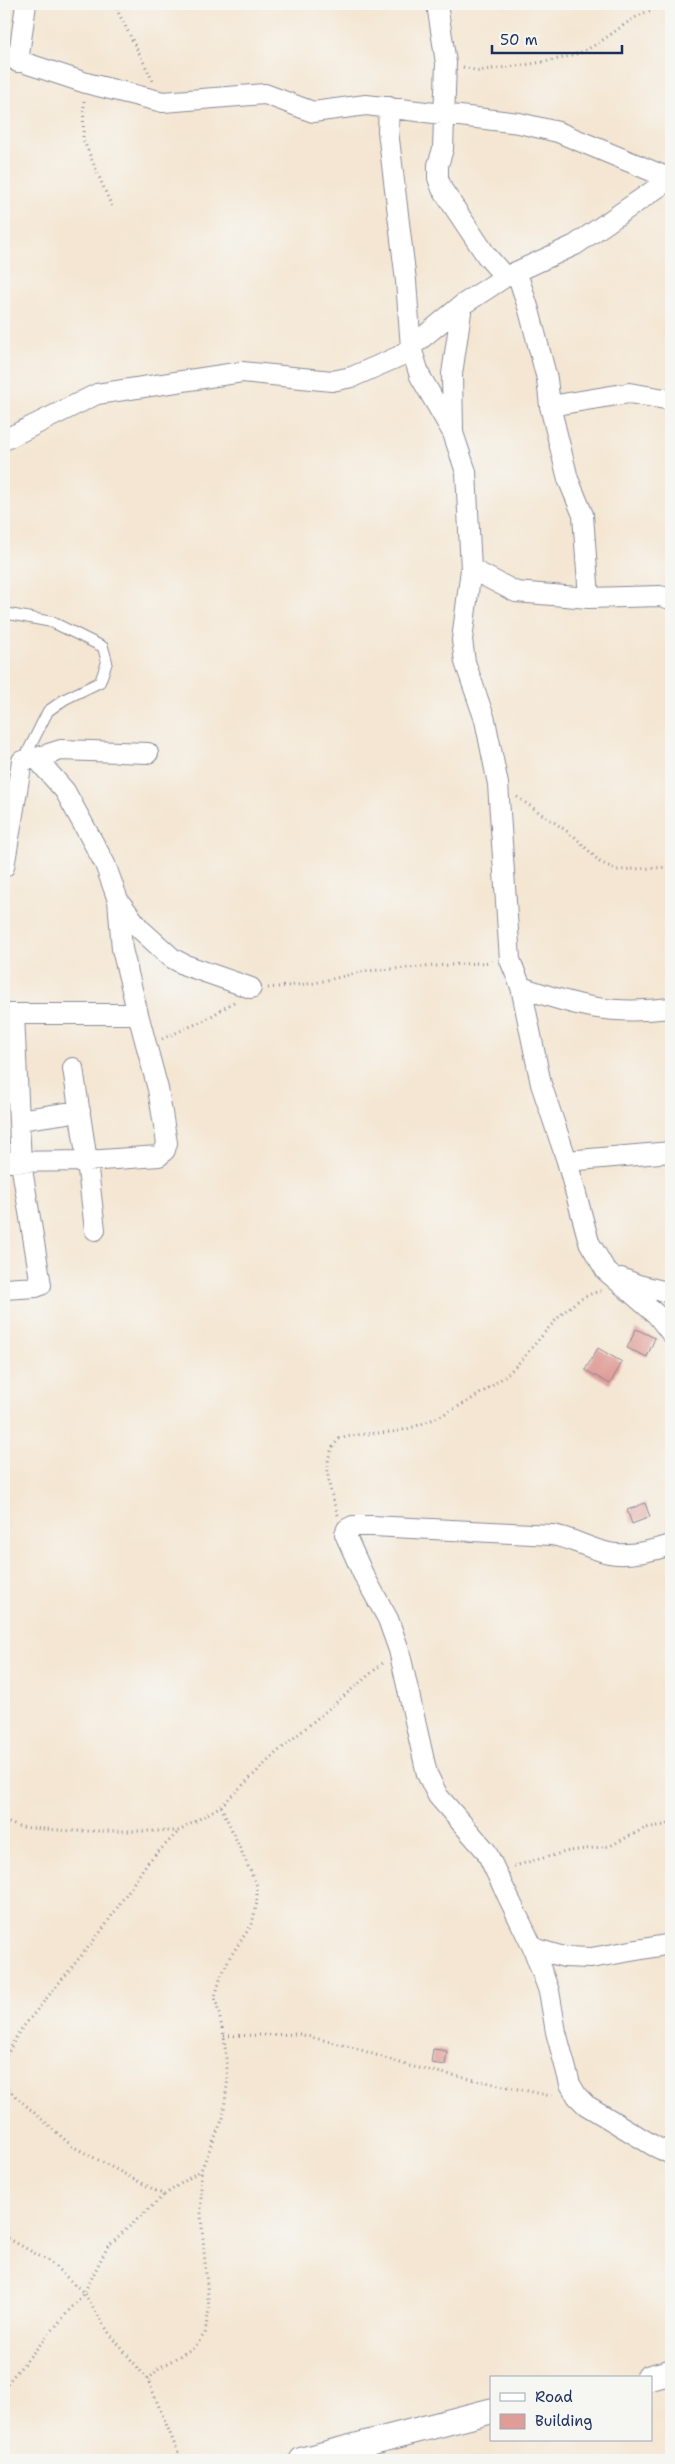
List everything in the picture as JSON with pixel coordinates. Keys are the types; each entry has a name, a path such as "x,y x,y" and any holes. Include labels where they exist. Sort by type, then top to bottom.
{"street":[{"path":"26,4 11,59 86,83 163,102 265,94 312,112 366,105 519,123 558,132 671,179"},
{"path":"437,4 446,63 444,149 438,165 438,178 442,189 486,255 511,275 529,310 547,379 550,406 568,479 583,516 589,598"},
{"path":"388,107 388,131 406,281 411,348 420,376 453,433 466,472 471,568 462,640 465,662 475,685 485,720 498,784 510,960 521,987 541,1084 567,1161 589,1242 606,1271 657,1315 671,1333"},
{"path":"4,440 97,394 242,372 332,381 352,377 400,356 462,305 511,275 575,245 671,179"},
{"path":"453,433 452,374 462,305"},
{"path":"550,406 629,393 671,400"},
{"path":"471,568 516,592 589,598 660,596 671,599"},
{"path":"29,760 61,750 148,753"},
{"path":"4,867 29,760"},
{"path":"13,1163 87,1161 160,1156 166,1150 167,1143 147,1044 122,949 118,900 105,864 65,791 29,760"},
{"path":"118,900 140,929 172,958 185,965 251,988"},
{"path":"521,987 598,1010 629,1012 671,1008"},
{"path":"4,1289 36,1288 41,1285 13,1163 20,1120 9,1014 138,1014"},
{"path":"73,1068 95,1230"},
{"path":"20,1120 80,1111"},
{"path":"567,1161 671,1152"},
{"path":"606,1271 638,1285 671,1293"},
{"path":"671,1545 643,1552 610,1553 552,1535 372,1526 352,1526 347,1529 345,1534 358,1565 388,1619 399,1650 427,1774 438,1796 486,1851 533,1948 549,1991 570,2084 577,2096 597,2112 671,2154"},
{"path":"533,1948 564,1957 591,1958 671,1944"},
{"path":"652,2377 671,2372"},
{"path":"302,2460 490,2411"}],"lane":[{"path":"4,613 52,622 102,647 107,662 100,682 65,699 48,711 29,760"}],"path":[{"path":"114,4 163,102"},
{"path":"446,63 478,71 577,53 617,32 632,17 662,7 671,7"},
{"path":"86,83 82,119 83,138 112,207"},
{"path":"498,784 574,836 600,862 617,870 671,867"},
{"path":"147,1044 205,1020 251,988 285,987 315,983 365,970 409,969 510,960"},
{"path":"345,1534 331,1494 328,1467 328,1454 339,1439 370,1432 391,1432 417,1427 437,1418 486,1390 507,1374 562,1314 594,1292 604,1291"},
{"path":"4,2060 20,2032 102,1929 147,1863 179,1831 221,1806 276,1753 346,1692 399,1650"},
{"path":"148,2380 159,2368 195,2347 205,2333 208,2309 202,2215 202,2170 223,2118 228,2078 224,2036 215,1998 221,1976 230,1957 252,1924 257,1902 257,1886 221,1806"},
{"path":"4,1821 19,1827 71,1831 179,1831"},
{"path":"496,1872 569,1851 610,1846 645,1828 671,1824"},
{"path":"224,2036 299,2034 355,2048 409,2066 558,2097 577,2096"},
{"path":"4,2086 72,2146 164,2195"},
{"path":"4,2388 84,2293 108,2246 164,2195 202,2170"},
{"path":"4,2236 50,2262 84,2293 109,2333 132,2358 148,2380 181,2460"}],"building":[{"path":"636,1329 655,1338 647,1357 627,1348"},
{"path":"598,1348 622,1362 610,1384 585,1370"},
{"path":"645,1503 650,1517 632,1524 627,1510"},
{"path":"433,2049 447,2051 445,2065 431,2063"}]}
